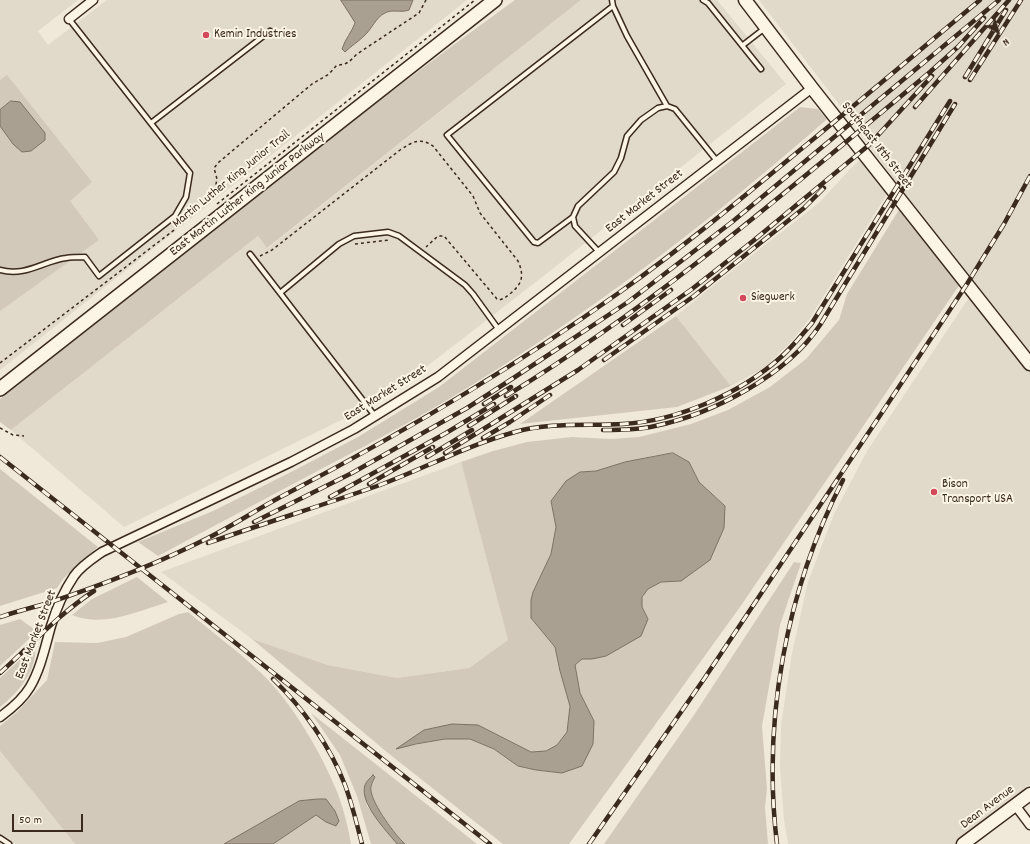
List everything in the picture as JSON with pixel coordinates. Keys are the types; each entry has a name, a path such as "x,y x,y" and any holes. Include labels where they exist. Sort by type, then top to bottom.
{"main road":[{"name":"East Martin Luther King Junior Parkway","path":"0,389 495,0"}],"street":[{"path":"69,19 93,0"},
{"name":"Southeast 18th Street","path":"745,0 812,88 1030,364"},
{"name":"East Market Street","path":"0,717 24,696 30,687 41,665 52,625 62,598 75,575 88,561 107,549 291,462 354,429 438,377 812,88"},
{"name":"Dean Avenue","path":"964,844 1030,794"},
{"path":"1015,805 1030,825"}],"lane":[{"path":"612,0 613,6 627,36 667,106"},
{"path":"703,0 710,1 761,69"},
{"path":"613,6 447,135 534,242 538,243 573,217 578,206 614,172 621,158 627,136 641,120 658,108 667,106 675,109 717,161"},
{"path":"0,270 26,271 66,258 85,257 99,276 175,216 186,197 190,173 69,19"},
{"path":"743,45 766,27"},
{"path":"151,123 270,31"},
{"path":"573,217 576,226 599,252"},
{"path":"280,293 339,244 354,236 388,232 399,236 465,285 499,330"},
{"path":"250,254 375,416"},
{"path":"0,838 9,844"}],"path":[{"path":"0,363 182,224 202,201 211,195 215,189 217,180 214,168 219,162 312,84 329,74 337,65 344,65 357,54 418,13 426,0"},
{"name":"Martin Luther King Junior Trail","path":"215,204 475,0"},
{"path":"253,258 272,250 400,150 415,142 428,143 433,146 473,196 480,213 518,261 522,269 521,282 517,288 500,300 496,299 444,236 438,236 420,252"},
{"path":"350,244 392,240"},
{"path":"0,428 13,434 24,436"}],"shaded area":[{"name":"Kemin Industries","path":"0,0 78,0 38,31 48,45 107,0 467,0 0,370"},
{"path":"341,0 413,0 409,10 391,11 382,15 362,38 345,52 342,49 355,23"},
{"path":"515,0 581,0 267,248 258,236 11,430 0,422 0,399 384,97"},
{"path":"581,0 717,0 786,84 541,278 386,398 124,527 11,430 258,236 268,248"},
{"path":"759,0 1030,0 1030,354 905,195 842,108"},
{"path":"7,75 92,182 70,201 99,240 0,311 0,80"},
{"path":"11,101 20,102 45,133 45,140 31,151 22,152 13,144 0,126 0,110"},
{"path":"800,107 818,109 827,119 782,158 691,232 644,268 548,336 419,417 158,556 138,542 213,511 293,471 358,437 439,387"},
{"path":"860,160 887,194 810,318 791,342 764,368 731,386 676,316 820,202"},
{"path":"900,208 960,284 740,607 569,844 503,844 388,753 252,639 328,665 397,678 469,668 508,640 461,462 493,451 527,442 572,437 611,439 639,437 691,424 728,410 770,387 806,359 839,320 847,294","holes":["673,453 689,462 699,482 725,506 681,581 661,582 648,589 642,597 642,607 648,619 592,659 582,659 575,665 580,693 594,721 561,773 518,766 494,749 470,739 445,739 397,748 478,725 531,752 546,751 557,745 567,732 570,706 555,647 531,618 533,592 551,554 556,527 551,501 580,472 596,471 625,462"]},
{"path":"970,296 1030,372 1030,788 955,844 788,844 784,820 780,767 781,725 792,653 808,582 834,514 867,451"},
{"path":"676,316 731,386 677,407 520,424"},
{"path":"673,453 689,462 699,482 725,506 724,528 710,560 681,581 661,582 648,589 642,597 642,607 648,619 641,636 606,656 592,659 582,659 575,665 580,693 594,721 593,744 582,766 562,773 518,766 494,749 470,739 445,739 396,749 424,730 452,724 478,725 531,752 546,751 557,745 567,732 570,706 555,647 531,618 531,600 533,592 551,554 556,527 551,501 566,481 580,472 596,471 625,462"},
{"path":"461,462 508,640 469,668 397,678 328,665 252,639 161,572"},
{"path":"0,469 98,547 63,579 57,588 0,606"},
{"path":"794,562 801,563 780,625 762,726 767,789 765,807 768,844 604,844 694,715"},
{"path":"137,577 168,602 121,617 108,619 84,619 72,615 92,599"},
{"path":"188,612 260,672 272,684 295,713 324,762 338,794 351,844 273,844 316,815 326,822 303,801 299,801 224,844 75,844 0,751 0,726 17,712 47,680 55,642 97,643 126,637 179,614"},
{"path":"20,619 34,629 30,638 0,666 0,625"},
{"path":"35,646 33,664 25,681 7,702 0,707 0,678"},
{"path":"311,713 477,844 405,844 385,819 373,798 371,788 375,777 365,784 367,806 397,844 371,844 357,796 340,755"},
{"path":"0,751 8,761 75,844 0,844"},
{"path":"373,775 375,777 371,789 376,804 390,827 405,844 397,844 380,824 366,800 364,792 365,785"},
{"path":"326,799 335,811 339,821 336,826 326,822 316,815 273,844 224,844 299,801"}],"railway":[{"path":"0,617 86,590 189,548 375,446 500,372 580,320 689,241 980,0"},
{"path":"254,522 352,473 467,408 628,302 732,222 999,0"},
{"path":"915,107 1009,0"},
{"path":"970,80 1021,0"},
{"path":"965,77 1006,10"},
{"path":"957,48 984,18"},
{"path":"506,396 562,360 671,283 776,200 930,72 960,45"},
{"path":"445,453 578,370 692,289 753,241 869,145 932,76"},
{"path":"208,543 380,485 480,443 498,437 542,427 644,422 686,411 727,394 747,383 781,357 812,323 950,101"},
{"path":"603,430 629,430 649,427 701,412 747,390 769,376 788,360 806,343 820,325 955,104"},
{"path":"589,844 704,679 967,284 1004,224 1030,176"},
{"path":"604,360 694,296 804,208 824,188"},
{"path":"623,325 671,290"},
{"path":"484,404 511,387"},
{"path":"483,438 550,395"},
{"path":"469,426 516,396"},
{"path":"330,497 446,433 494,404"},
{"path":"427,457 472,430"},
{"path":"369,484 433,447"},
{"path":"0,457 490,844"},
{"path":"777,844 773,797 773,750 776,704 783,657 793,611 807,566 823,522 843,480"},
{"path":"0,673 57,619 94,591"},
{"path":"273,679 295,702 315,728 332,756 348,792 362,844"}],"place":[{"name":"Kemin Industries","path":"206,35"},
{"name":"Siegwerk","path":"743,298"},
{"name":"Bison Transport USA","path":"934,492"}]}
